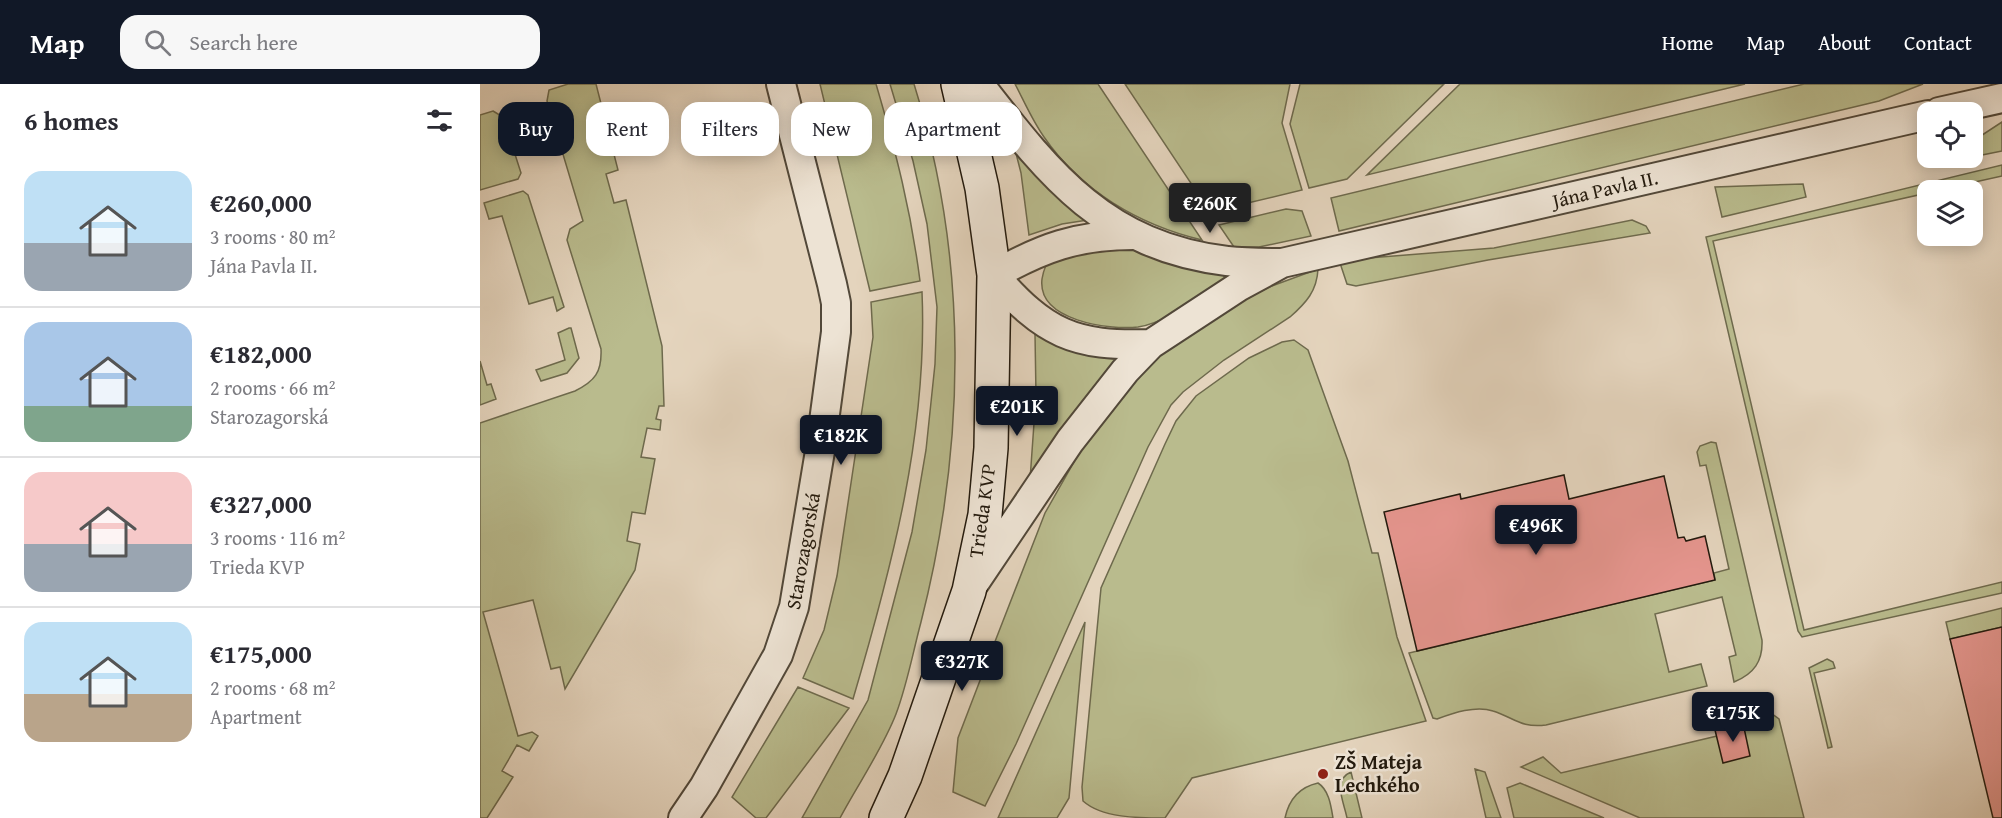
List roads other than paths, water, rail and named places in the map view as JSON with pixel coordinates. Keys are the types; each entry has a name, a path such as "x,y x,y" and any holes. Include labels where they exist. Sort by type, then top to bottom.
{"street":[{"name":"Starozagorská","path":"683,818 704,787 778,655 788,632 804,552 837,319 832,284 781,84"},
{"name":"Trieda KVP","path":"886,818 905,776 969,591 985,516 991,448 994,275 982,188 958,84"},
{"name":"Jána Pavla II.","path":"979,84 1060,182 1091,209 1133,235 1193,255 1228,261 1282,263 1917,118"},
{"path":"1983,102 2002,98"},
{"name":"Jána Pavla II.","path":"994,275 1044,249 1075,240 1095,236 1133,235"},
{"name":"Jána Pavla II.","path":"969,591 1070,441 1125,371 1151,344 1238,287 1282,263"},
{"path":"994,275 1011,295 1036,318 1067,336 1101,344 1151,344"}],"place":[{"name":"ZŠ Mateja Lechkého","path":"1323,774"}]}
